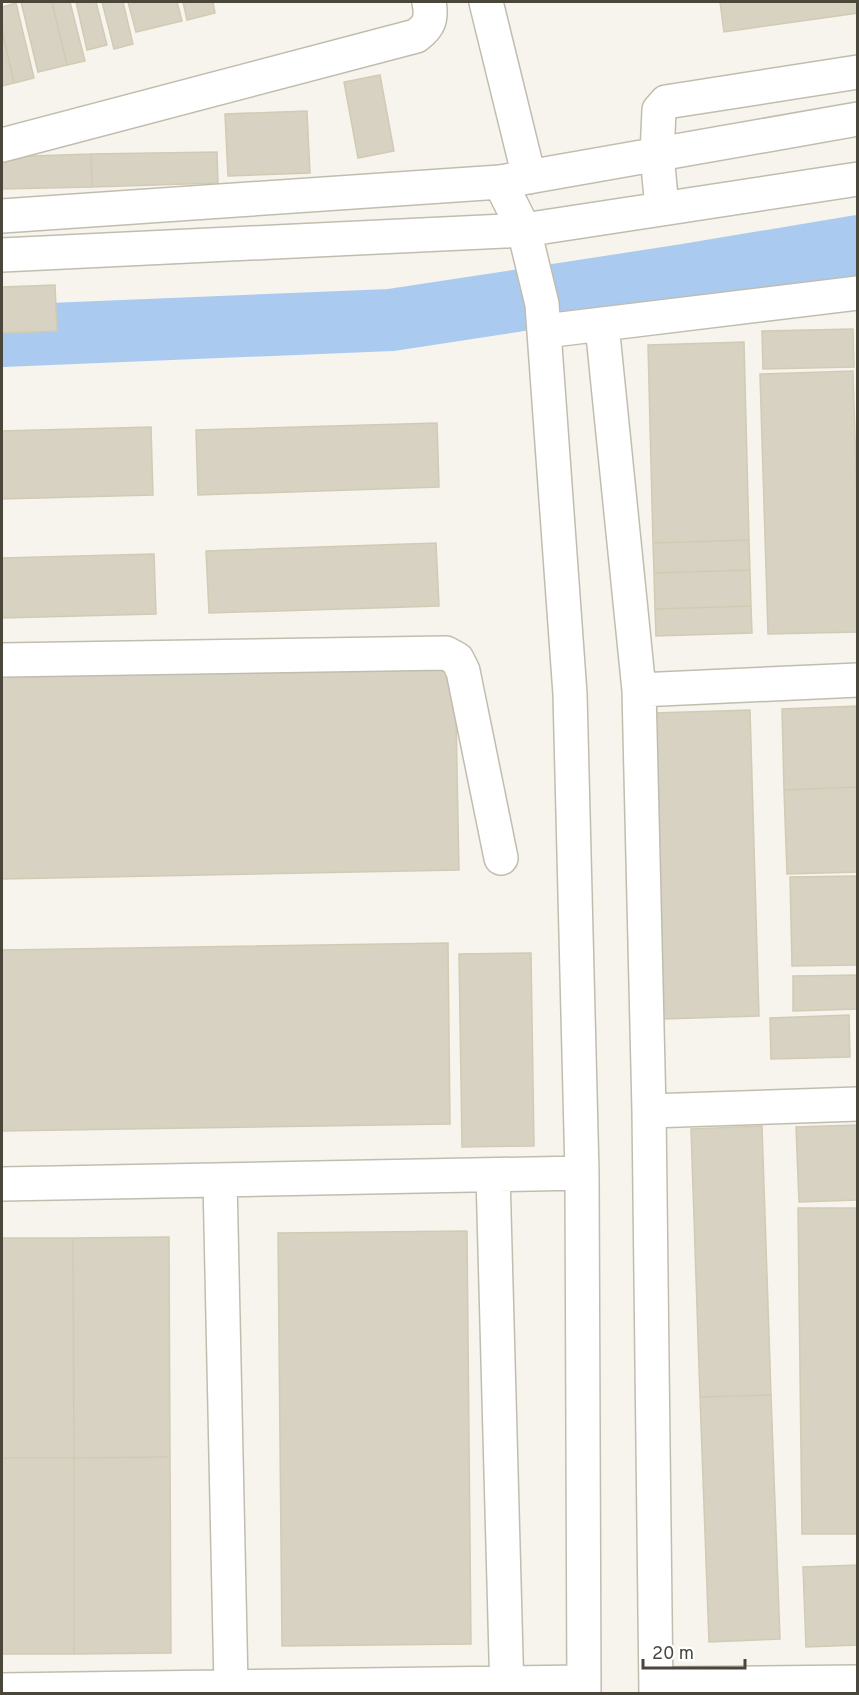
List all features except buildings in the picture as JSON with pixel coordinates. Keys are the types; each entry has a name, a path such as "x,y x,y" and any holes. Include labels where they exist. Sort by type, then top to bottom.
{"street":[{"path":"2,146 416,36 426,29 430,22 429,2"},
{"path":"2,1690 231,1686 584,1688 582,1173 570,694 542,309 524,230 486,2"},
{"path":"662,208 657,155 659,110 666,102 858,72"},
{"path":"2,216 515,179 858,119"},
{"path":"2,255 524,230 858,178"},
{"path":"542,309 602,325 858,293"},
{"path":"602,325 639,690 649,1111 656,1689 858,1682"},
{"path":"2,660 446,653 458,659 463,671 501,858"},
{"path":"639,690 858,680"},
{"path":"649,1111 858,1104"},
{"path":"2,1184 582,1173"},
{"path":"493,1175 507,1688"},
{"path":"220,1180 231,1686"}],"waterway":[{"path":"2,336 391,320 858,246"}]}
